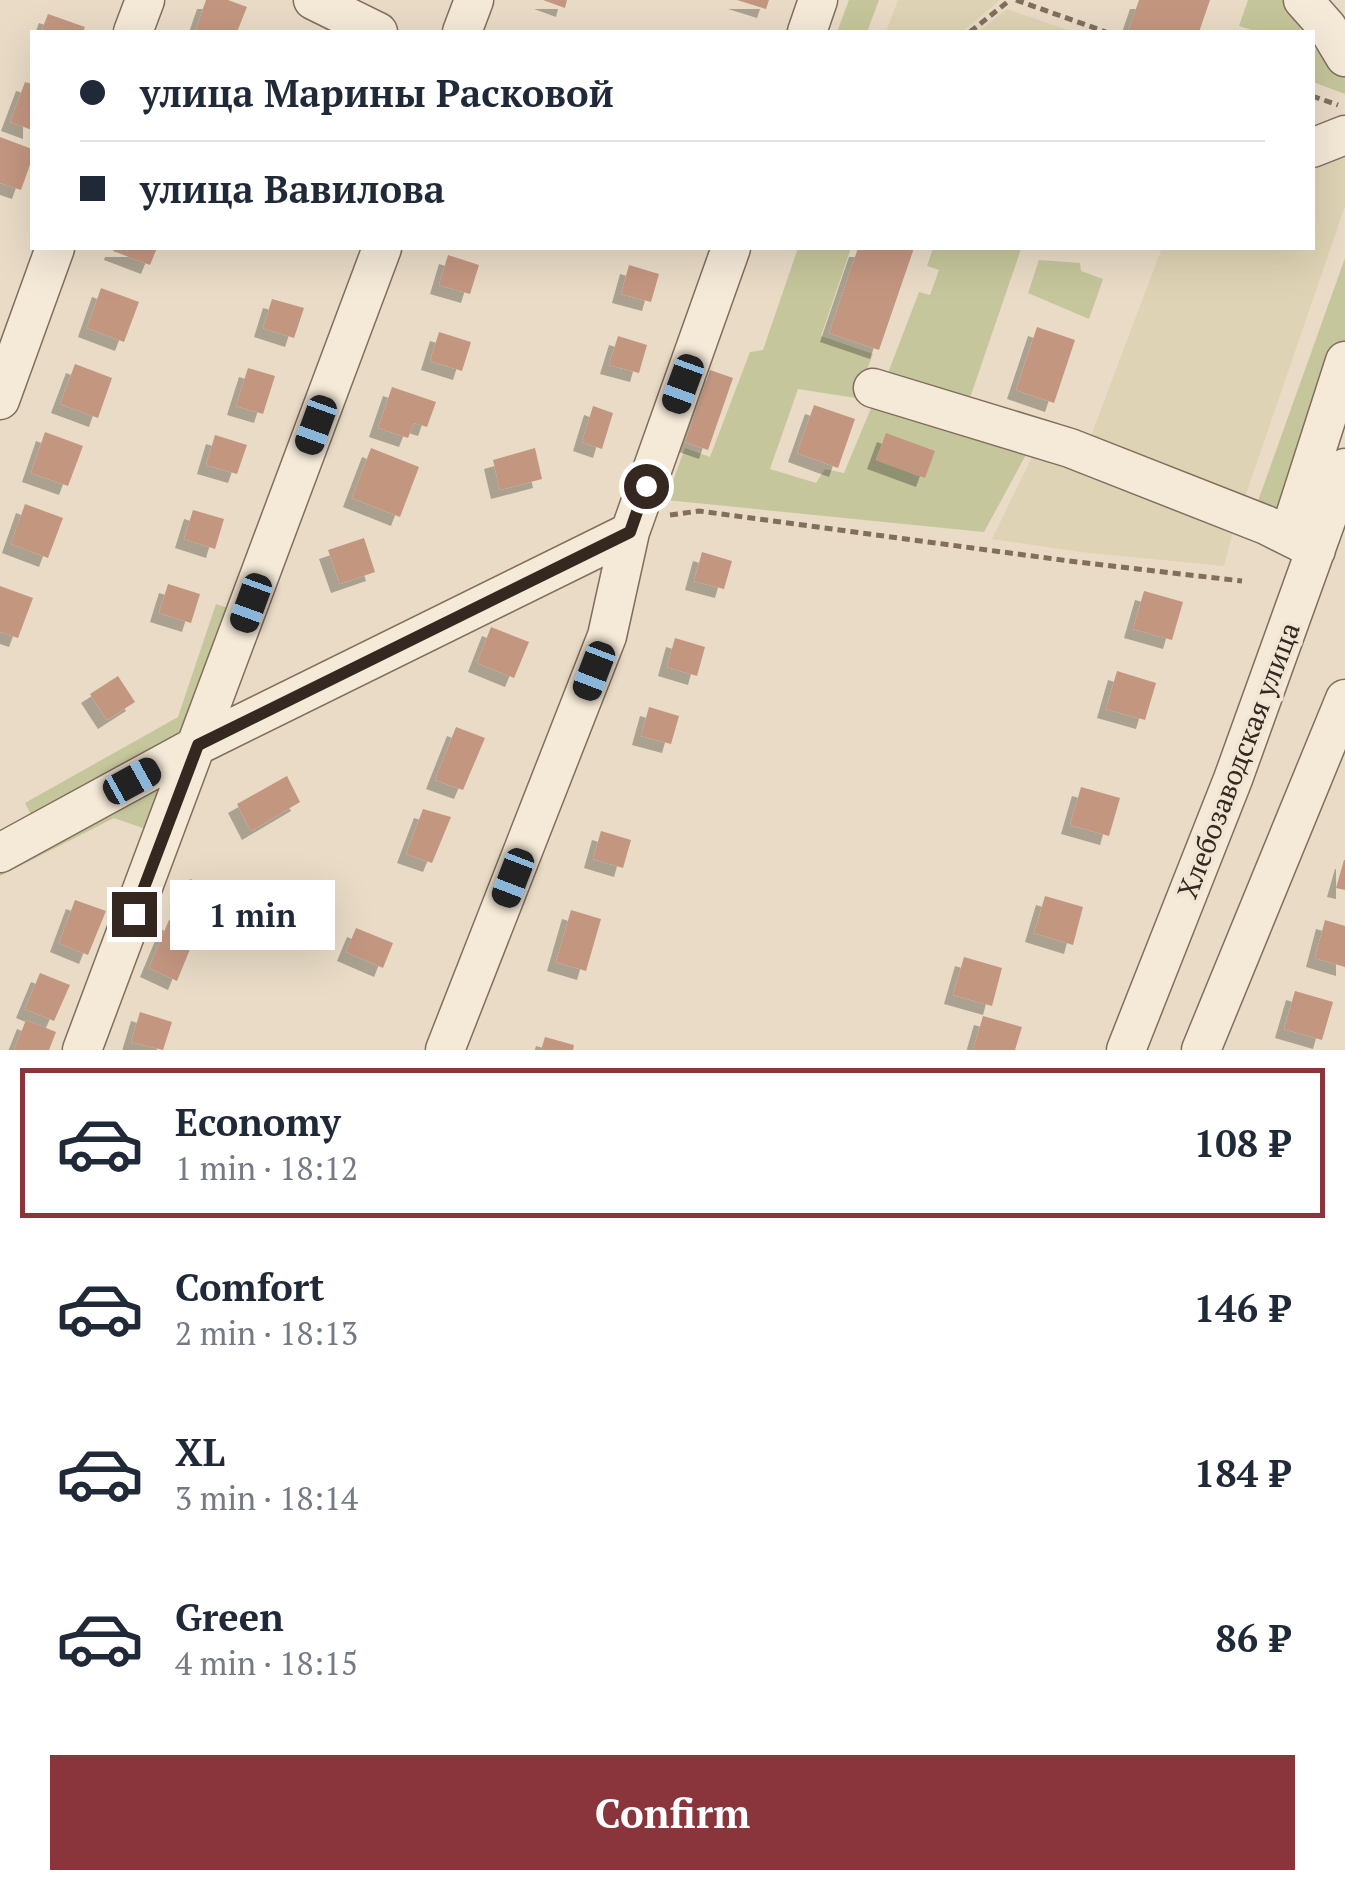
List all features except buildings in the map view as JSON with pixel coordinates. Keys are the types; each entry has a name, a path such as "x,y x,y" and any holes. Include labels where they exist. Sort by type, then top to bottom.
{"street":[{"path":"135,30 145,0"},
{"path":"313,0 374,30"},
{"path":"463,30 474,0"},
{"path":"807,30 818,0"},
{"path":"1311,17 1345,57"},
{"path":"1315,147 1345,135"},
{"path":"0,400 55,250"},
{"path":"82,1050 381,250"},
{"path":"445,1050 607,636 632,526 730,250"},
{"path":"873,388 1070,448 1302,543 1345,362"},
{"name":"Хлебозаводская улица","path":"1126,1050 1233,779 1302,543 1345,468"},
{"path":"0,853 198,745 632,526"},
{"path":"1201,1050 1345,698"}],"path":[{"path":"973,30 1013,0 1100,30"},
{"path":"1315,97 1345,107"},
{"path":"632,526 699,511 1242,581"}],"shaded area":[{"path":"898,0 1000,0 964,30 887,30"},
{"path":"1007,9 1067,30 981,30"},
{"path":"1345,151 1345,206 1244,500 1089,441 1161,250 1315,250 1315,163"},
{"path":"1034,453 1233,531 1224,566 992,539"}],"green space":[{"path":"849,0 879,0 868,30 838,30"},
{"path":"1248,0 1291,0 1308,20 1300,30 1252,30 1239,26"},
{"path":"1323,35 1345,74 1345,94 1315,83 1315,51"},
{"path":"797,250 850,250 821,336 873,354 856,398 798,389 770,469 816,483 825,469 844,473 874,401 1028,451 984,532 666,500 685,448 710,457 750,352 763,350"},
{"path":"932,250 1021,250 971,395 956,406 893,387 888,373 919,292 930,295 939,270 927,266"},
{"path":"1345,258 1345,344 1279,519 1253,515"},
{"path":"1039,260 1080,263 1081,271 1103,279 1089,319 1028,293"},
{"path":"216,604 237,611 195,726 34,820 25,803 178,717"},
{"path":"155,783 167,793 157,833 114,818 0,876 0,864"}],"route":[{"path":"134,914 198,745 630,532 646,486"}]}
